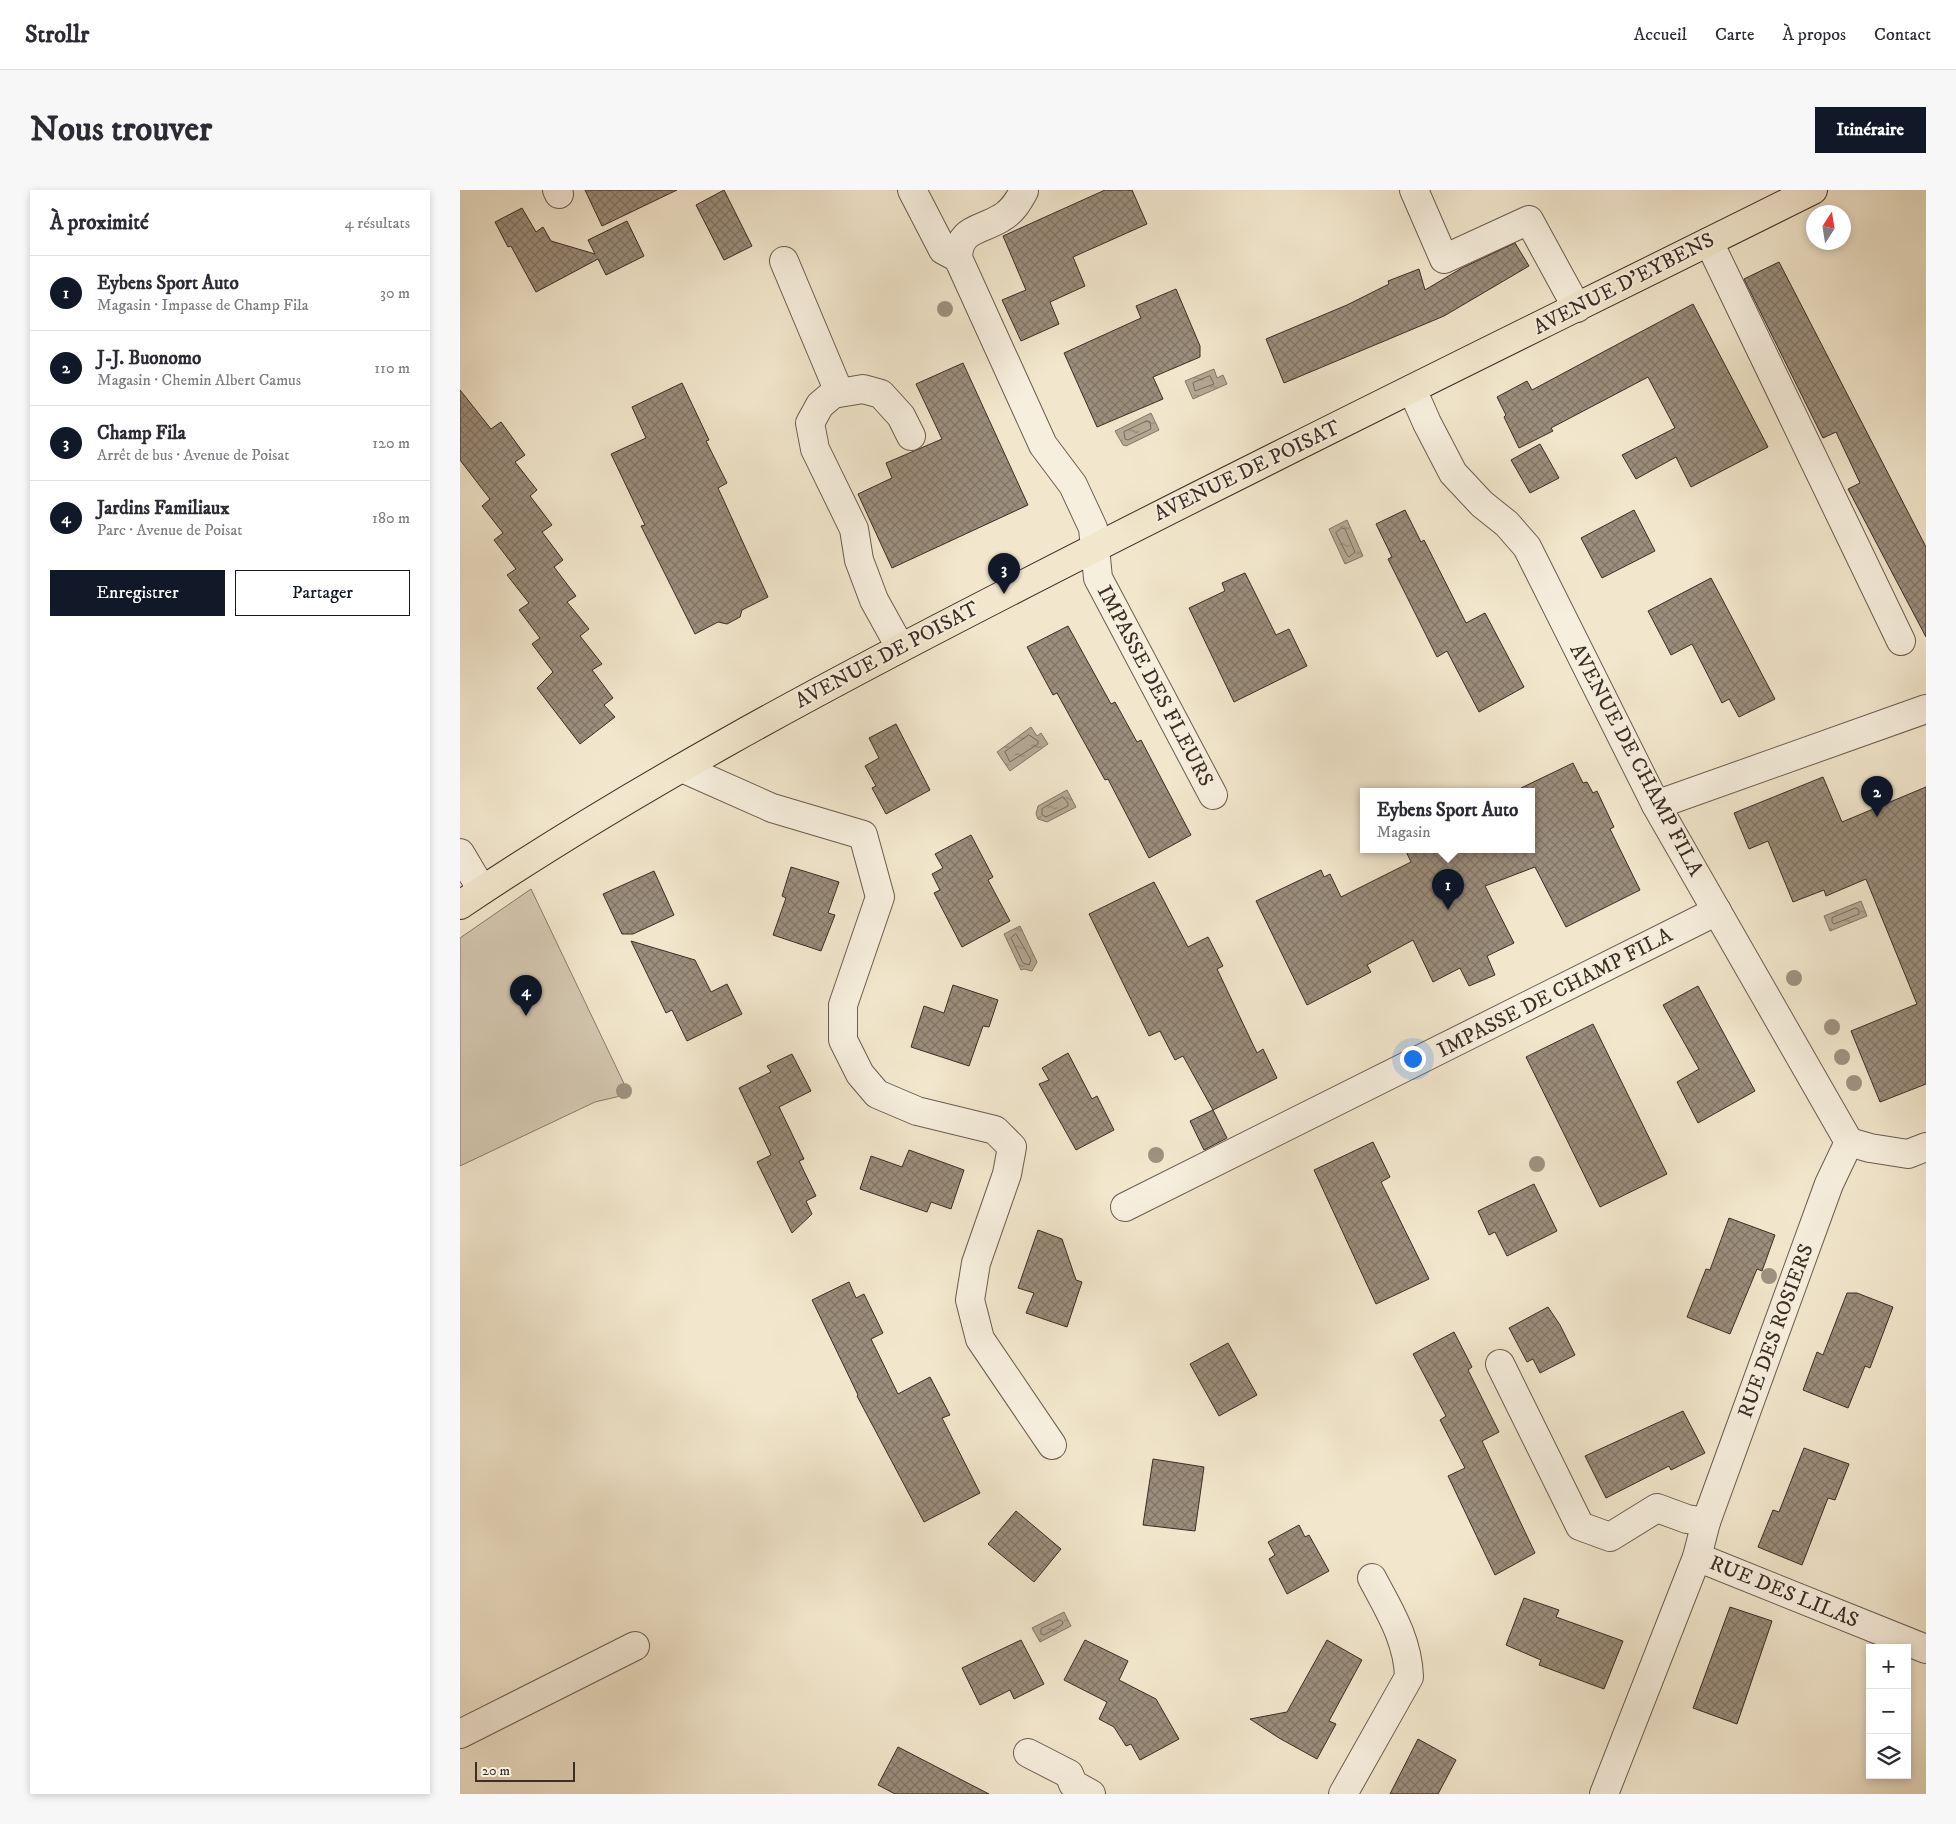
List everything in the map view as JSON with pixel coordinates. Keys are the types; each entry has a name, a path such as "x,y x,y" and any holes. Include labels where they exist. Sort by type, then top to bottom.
{"main road":[{"name":"AVENUE D'EYBENS","path":"1424,383 1813,190"},
{"name":"AVENUE DE POISAT","path":"471,898 604,813 900,647 1097,546 1424,383"}],"street":[{"path":"912,190 943,250 958,258 958,245 968,233 1001,218 1014,208 1024,191"},
{"path":"1414,190 1444,259 1530,220 1577,308"},
{"path":"1709,242 1901,641"},
{"name":"IMPASSE DES FLEURS","path":"958,258 1043,445 1073,485 1093,528 1097,546 1098,578 1213,795"},
{"path":"784,261 839,392"},
{"name":"AVENUE DE CHAMP FILA","path":"1424,383 1427,423 1453,473 1482,504 1507,524 1527,547 1656,805 1849,1142"},
{"path":"900,647 874,600 859,560 854,529 815,449 810,423 820,404 833,394 863,389 881,394 901,416 911,436"},
{"path":"1656,805 1926,708"},
{"path":"682,768 772,808 862,835 880,897 844,1005 843,1040 860,1074 877,1094 917,1111 995,1130 1012,1147 1007,1174 976,1263 970,1300 980,1339 1052,1445"},
{"path":"460,853 471,898"},
{"name":"IMPASSE DE CHAMP FILA","path":"1125,1208 1717,911"},
{"path":"1849,1142 1870,1148 1908,1154 1926,1147"},
{"name":"RUE DES ROSIERS","path":"1604,1794 1697,1557 1706,1522 1829,1184 1849,1142"},
{"path":"1500,1364 1580,1526 1610,1537 1657,1508 1706,1522"},
{"name":"RUE DES LILAS","path":"1697,1557 1926,1649"},
{"path":"1343,1794 1409,1677 1408,1656 1400,1631 1372,1578"},
{"path":"460,1734 634,1646"},
{"path":"1028,1753 1069,1774 1073,1784 1091,1794"}],"shaded area":[{"path":"531,889 629,1094 595,1102 460,1166 460,938"}],"water":[{"path":"1214,369 1217,378 1223,375 1227,384 1193,399 1185,381"},
{"path":"1151,413 1159,430 1126,446 1123,445 1115,431"},
{"path":"1347,520 1363,556 1345,564 1329,529"},
{"path":"1031,727 1037,736 1041,733 1048,744 1010,771 997,752"},
{"path":"1067,790 1076,807 1047,822 1038,819 1036,814 1038,806"},
{"path":"1861,901 1867,916 1830,931 1824,916"},
{"path":"1020,926 1037,962 1032,971 1021,970 1004,934"},
{"path":"1064,1612 1071,1626 1040,1642 1032,1628"}],"building":[{"path":"585,190 677,190 602,226"},
{"path":"724,190 752,246 724,260 696,205"},
{"path":"1105,190 1132,190 1147,224 1073,257 1085,286 1050,302 1059,324 1021,341 1002,300 1026,290 1003,236"},
{"path":"522,208 536,232 543,227 551,241 595,254 588,240 627,221 644,256 606,275 598,259 536,292 511,246 508,247 495,222"},
{"path":"1515,243 1529,266 1444,316 1284,383 1266,339 1347,305 1389,284 1388,281 1419,269 1425,290 1462,268"},
{"path":"1779,262 1926,547 1926,637 1848,489 1860,483 1836,432 1823,438 1744,279"},
{"path":"1176,289 1200,346 1200,357 1153,377 1163,399 1097,427 1064,353 1141,318 1136,306"},
{"path":"1693,304 1768,447 1691,487 1676,457 1636,479 1622,455 1675,428 1648,377 1551,428 1553,431 1519,448 1497,397 1527,381 1532,390"},
{"path":"963,363 1028,505 892,568 858,494 892,478 886,463 942,439 916,384"},
{"path":"682,383 709,440 706,441 727,483 718,488 768,597 742,610 740,617 727,624 718,622 695,634 641,526 645,525 611,454 646,438 632,407"},
{"path":"460,390 491,429 501,422 525,455 515,462 537,490 530,496 552,525 542,532 563,560 554,567 576,596 567,602 589,629 580,636 602,664 592,670 613,698 604,705 615,717 580,744 537,688 553,672 532,644 540,638 519,610 529,603 507,575 516,569 494,540 503,533 482,506 490,499 460,460"},
{"path":"1540,444 1559,478 1530,493 1511,460"},
{"path":"1405,510 1421,542 1424,540 1466,623 1485,613 1524,687 1479,712 1447,651 1437,657 1388,559 1392,557 1376,524"},
{"path":"1634,510 1655,551 1602,578 1581,538"},
{"path":"1245,573 1276,635 1289,629 1307,666 1234,702 1189,608 1225,591 1222,583"},
{"path":"1711,578 1775,699 1739,717 1729,699 1722,703 1692,644 1671,655 1648,611"},
{"path":"1068,626 1111,704 1115,702 1137,742 1141,740 1191,835 1149,858 1108,779 1105,780 1057,693 1053,695 1027,647"},
{"path":"896,724 930,790 886,814 872,788 876,786 865,766 879,758 869,738"},
{"path":"1573,763 1583,783 1587,782 1593,793 1597,791 1614,827 1610,829 1640,890 1566,927 1535,867 1485,886 1514,943 1487,956 1495,975 1469,986 1460,968 1433,982 1413,940 1367,965 1371,972 1307,1005 1256,901 1321,870 1324,877 1330,874 1341,897 1411,862 1407,853 1535,853 1535,788 1521,788"},
{"path":"1823,777 1842,822 1926,787 1926,1084 1880,1102 1851,1031 1917,1004 1866,879 1826,896 1824,890 1793,902 1768,841 1749,849 1734,813"},
{"path":"971,835 993,877 988,880 1010,921 962,947 934,893 940,890 932,874 943,868 935,854"},
{"path":"791,867 839,882 828,913 835,915 821,951 773,935 786,898 782,896"},
{"path":"654,871 674,915 633,934 622,934 603,894"},
{"path":"1154,882 1188,947 1208,937 1223,966 1217,969 1257,1053 1263,1049 1277,1078 1213,1110 1183,1056 1175,1060 1160,1031 1149,1036 1089,914"},
{"path":"631,941 695,960 711,992 727,984 742,1014 687,1041 672,1010 666,1013"},
{"path":"953,985 998,1000 989,1027 983,1026 969,1066 911,1047 924,1006 944,1013"},
{"path":"1698,986 1755,1091 1698,1123 1677,1082 1699,1069 1663,1005"},
{"path":"1593,1024 1667,1174 1600,1207 1526,1057"},
{"path":"1068,1053 1092,1099 1097,1096 1114,1130 1076,1150 1039,1084 1049,1080 1042,1068"},
{"path":"792,1054 811,1091 779,1107 804,1159 799,1161 816,1196 806,1201 812,1214 792,1233 757,1162 771,1155 739,1088 771,1072 767,1066"},
{"path":"1213,1110 1227,1138 1204,1150 1190,1121"},
{"path":"1373,1142 1390,1177 1381,1182 1429,1279 1376,1304 1314,1170"},
{"path":"909,1150 964,1170 951,1209 931,1202 927,1212 860,1189 871,1156 902,1167"},
{"path":"1534,1184 1557,1231 1507,1256 1495,1232 1489,1235 1478,1211"},
{"path":"1729,1218 1775,1235 1762,1271 1757,1269 1730,1334 1687,1317 1706,1269 1710,1270"},
{"path":"1038,1230 1062,1239 1076,1280 1082,1282 1067,1327 1026,1313 1034,1293 1018,1288"},
{"path":"849,1282 856,1298 864,1294 883,1333 871,1339 898,1394 930,1377 950,1415 942,1418 980,1493 924,1522 857,1396 812,1300"},
{"path":"1847,1293 1857,1293 1893,1307 1870,1368 1865,1366 1848,1408 1803,1390 1817,1352 1823,1355"},
{"path":"1548,1307 1560,1325 1575,1355 1540,1373 1533,1359 1527,1362 1509,1328"},
{"path":"1454,1332 1472,1367 1468,1370 1499,1432 1482,1441 1535,1553 1495,1575 1448,1476 1465,1468 1440,1420 1446,1416 1413,1354"},
{"path":"1228,1343 1257,1395 1219,1416 1190,1364"},
{"path":"1683,1411 1705,1453 1671,1470 1669,1466 1606,1498 1585,1456"},
{"path":"1804,1448 1849,1464 1835,1500 1828,1498 1802,1565 1758,1547 1773,1510 1779,1512"},
{"path":"1153,1459 1204,1467 1195,1531 1143,1525"},
{"path":"1016,1511 1061,1549 1034,1582 988,1544"},
{"path":"1299,1525 1305,1537 1309,1535 1329,1571 1287,1594 1269,1559 1275,1555 1268,1542"},
{"path":"1524,1598 1559,1610 1556,1617 1623,1641 1604,1689 1539,1665 1541,1660 1506,1645"},
{"path":"1730,1607 1772,1621 1737,1724 1693,1708"},
{"path":"1021,1640 1044,1684 1014,1699 1010,1690 980,1705 962,1668"},
{"path":"1085,1640 1128,1661 1119,1680 1156,1699 1179,1739 1140,1760 1131,1744 1126,1746 1114,1727 1099,1719 1107,1702 1064,1680"},
{"path":"1327,1640 1362,1660 1329,1721 1336,1724 1317,1759 1250,1719 1287,1712"},
{"path":"1418,1739 1456,1760 1438,1794 1390,1794"},
{"path":"898,1747 989,1794 895,1794 878,1785"}],"place":[{"name":"Champ Fila","path":"1004,594"},
{"name":"J-J. Buonomo","path":"1877,817"},
{"name":"Eybens Sport Auto","path":"1448,910"},
{"name":"Jardins Familiaux","path":"526,1016"}]}
